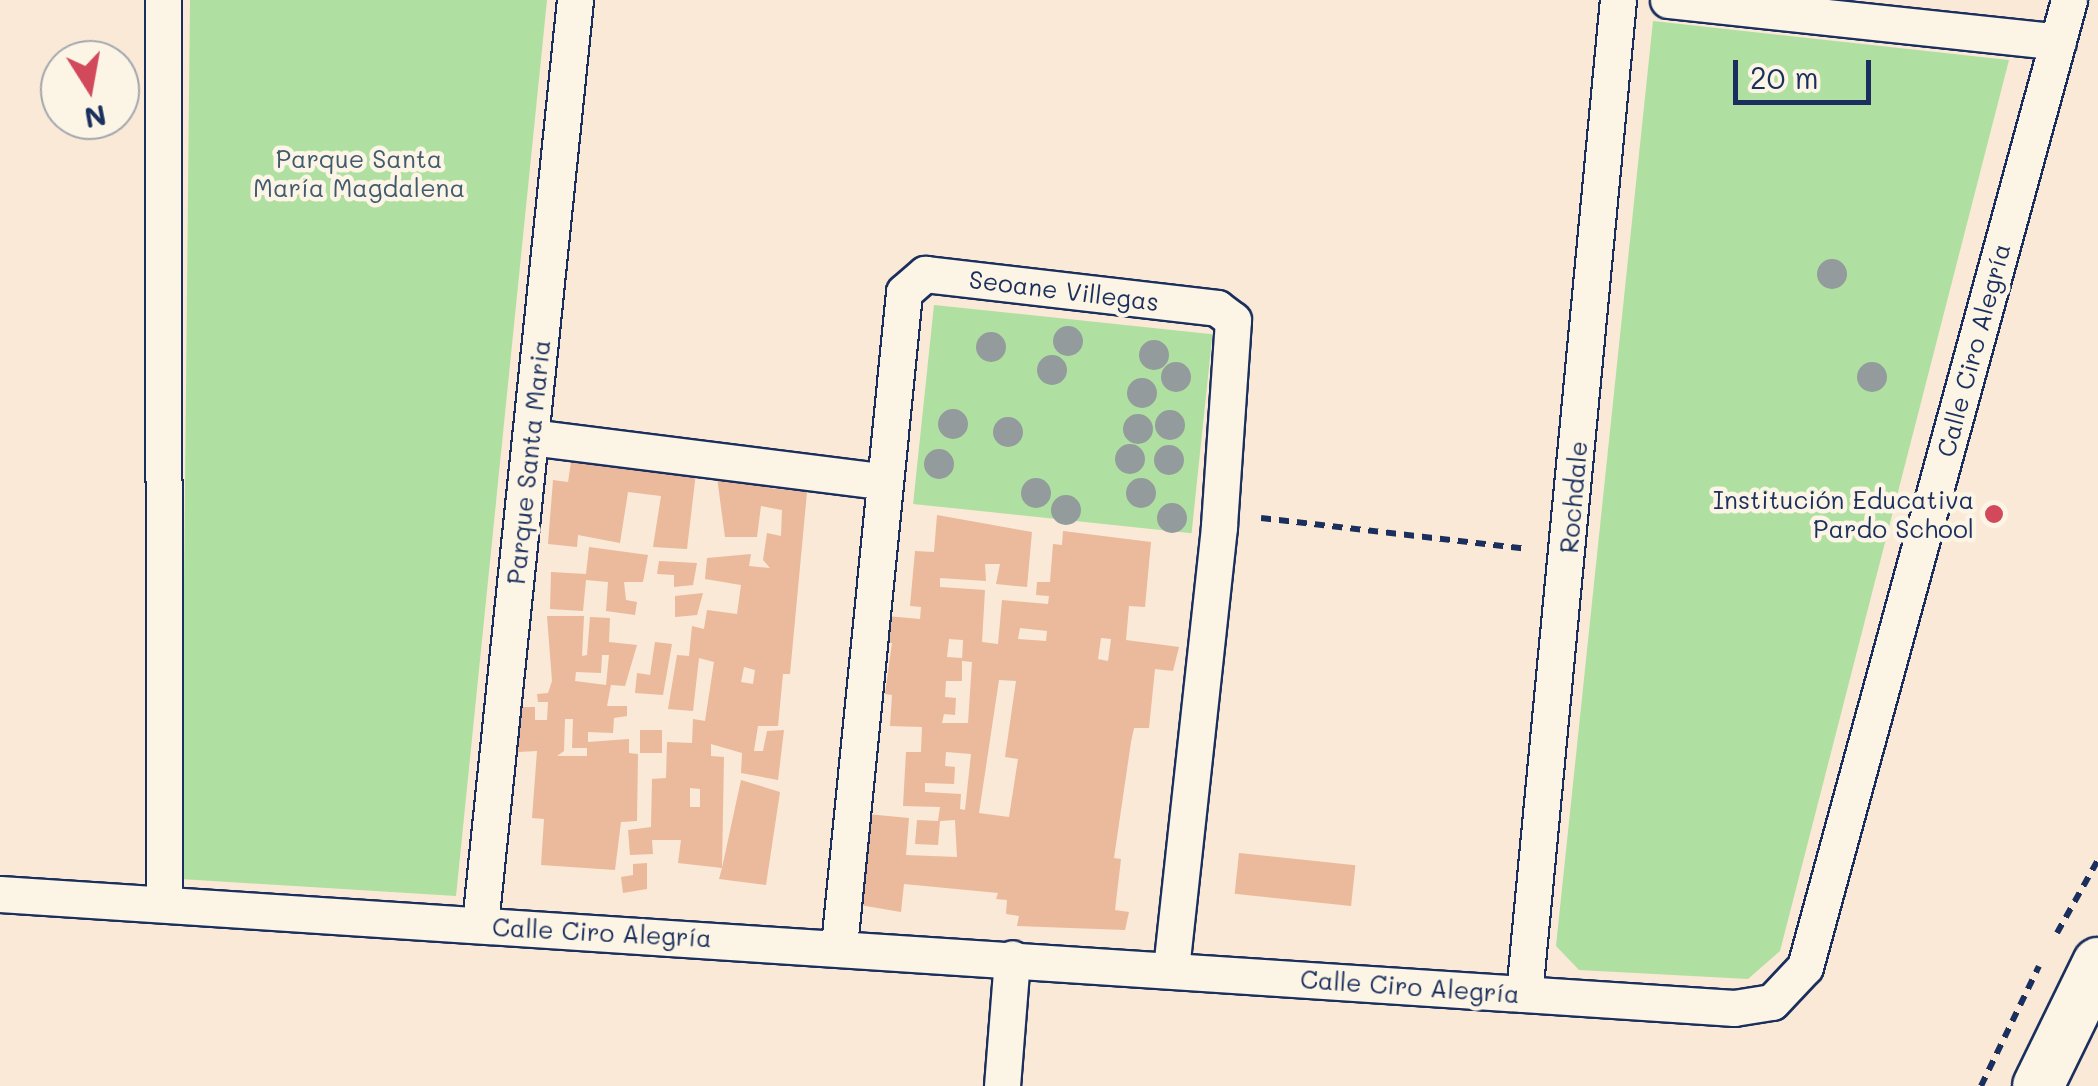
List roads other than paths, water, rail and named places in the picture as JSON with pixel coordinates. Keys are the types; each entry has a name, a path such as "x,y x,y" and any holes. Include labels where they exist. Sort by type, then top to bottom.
{"street":[{"path":"163,0 164,904"},
{"name":"Parque Santa Maria","path":"480,924 576,0"},
{"name":"Rochdale","path":"1524,994 1618,0"},
{"path":"1668,0 2058,42"},
{"name":"Calle Ciro Alegría","path":"0,894 839,946 1734,1008 1772,1002 1805,966 2069,0"},
{"name":"Seoane Villegas","path":"839,946 881,481 904,292 925,274 1216,308 1232,320 1220,514 1171,968"},
{"path":"530,437 881,481"},
{"path":"1002,1086 1012,958"},
{"path":"2038,1086 2090,993"}],"place":[{"name":"Institución Educativa Pardo School","path":"1994,514"}],"park label":[{"name":"Parque Santa María Magdalena","path":"359,174"}]}
